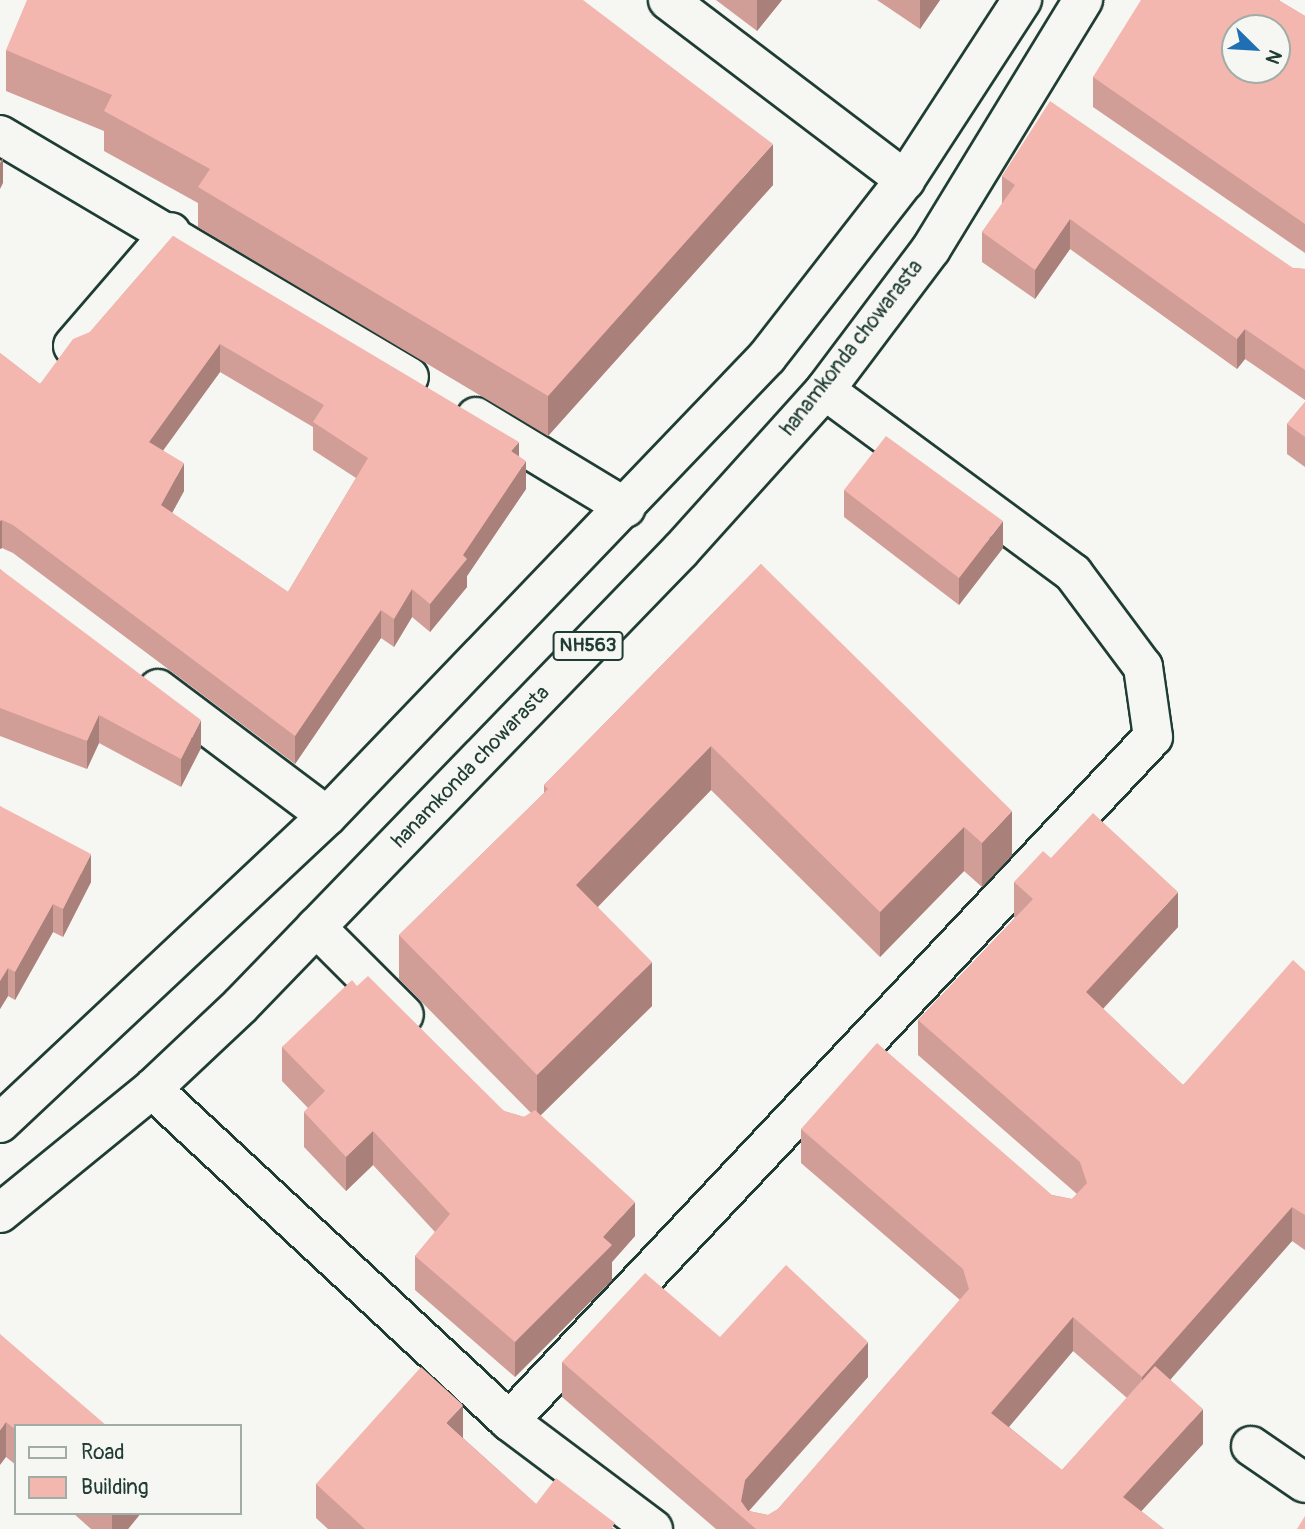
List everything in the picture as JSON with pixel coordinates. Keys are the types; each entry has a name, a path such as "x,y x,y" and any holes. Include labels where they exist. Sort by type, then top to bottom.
{"main road":[{"path":"668,0 905,180"},
{"name":"NH563","path":"0,1124 327,816 626,508 767,358 905,180 1022,0"},
{"name":"hanamkonda chowarasta","path":"0,1213 152,1089 316,928 681,550 825,390 931,249 1083,0"},
{"path":"1297,0 1305,5"},
{"path":"1030,90 1064,113"},
{"path":"0,135 171,232 626,508"},
{"path":"72,346 171,232"},
{"path":"509,1421 1153,737 1143,667 1073,573 825,390"},
{"path":"131,668 327,816"},
{"path":"316,928 432,1043"},
{"path":"867,1040 899,1068"},
{"path":"152,1089 509,1421 653,1529"},
{"path":"1251,1446 1305,1483"}],"building":[{"path":"27,0 583,0 773,144 548,396 198,187 210,169 104,111 112,95 6,50"},
{"path":"1141,0 1278,0 1305,16 1305,224 1093,77"},
{"path":"1050,101 1293,268 1305,269 1305,370 1245,329 1237,339 1070,219 1035,270 982,232 1015,185 1002,176"},
{"path":"173,236 519,442 511,451 526,461 463,555 467,559 430,604 412,589 394,619 381,610 295,736 13,525 0,521 0,353 40,384 73,339 90,332","holes":["220,344 324,405 313,422 368,458 288,592 161,505 184,463 149,442"]},
{"path":"1305,402 1305,437 1287,424"},
{"path":"886,436 1003,521 959,578 844,490"},
{"path":"761,564 1012,811 982,843 964,827 880,912 711,746 576,885 652,962 537,1075 399,935 548,789 544,785"},
{"path":"0,569 201,720 181,759 99,715 87,741 0,708"},
{"path":"0,806 91,854 63,909 53,904 15,972 8,968 0,981"},
{"path":"1093,813 1178,892 1086,992 1183,1085 1293,960 1305,971 1305,1215 1292,1207 1142,1377 1073,1317 991,1413 1062,1470 1155,1366 1203,1409 1123,1497 1164,1529 756,1529 562,1362 645,1273 720,1337 786,1265 868,1342 745,1480 741,1501 748,1511 768,1515 778,1509 969,1289 963,1269 801,1129 877,1043 1052,1195 1072,1199 1087,1183 1080,1162 918,1020 1033,899 1014,882 1043,851 1051,858"},
{"path":"368,976 504,1111 524,1117 535,1110 635,1202 603,1237 612,1245 515,1342 415,1256 450,1214 373,1131 346,1157 304,1112 325,1091 282,1047 352,980 357,986"},
{"path":"0,1334 105,1424 14,1424 14,1428 6,1422 0,1430"},
{"path":"421,1367 463,1405 446,1423 536,1504 556,1478 615,1523 611,1529 365,1529 316,1484"},
{"path":"1305,1516 1305,1529 1297,1529"}]}
